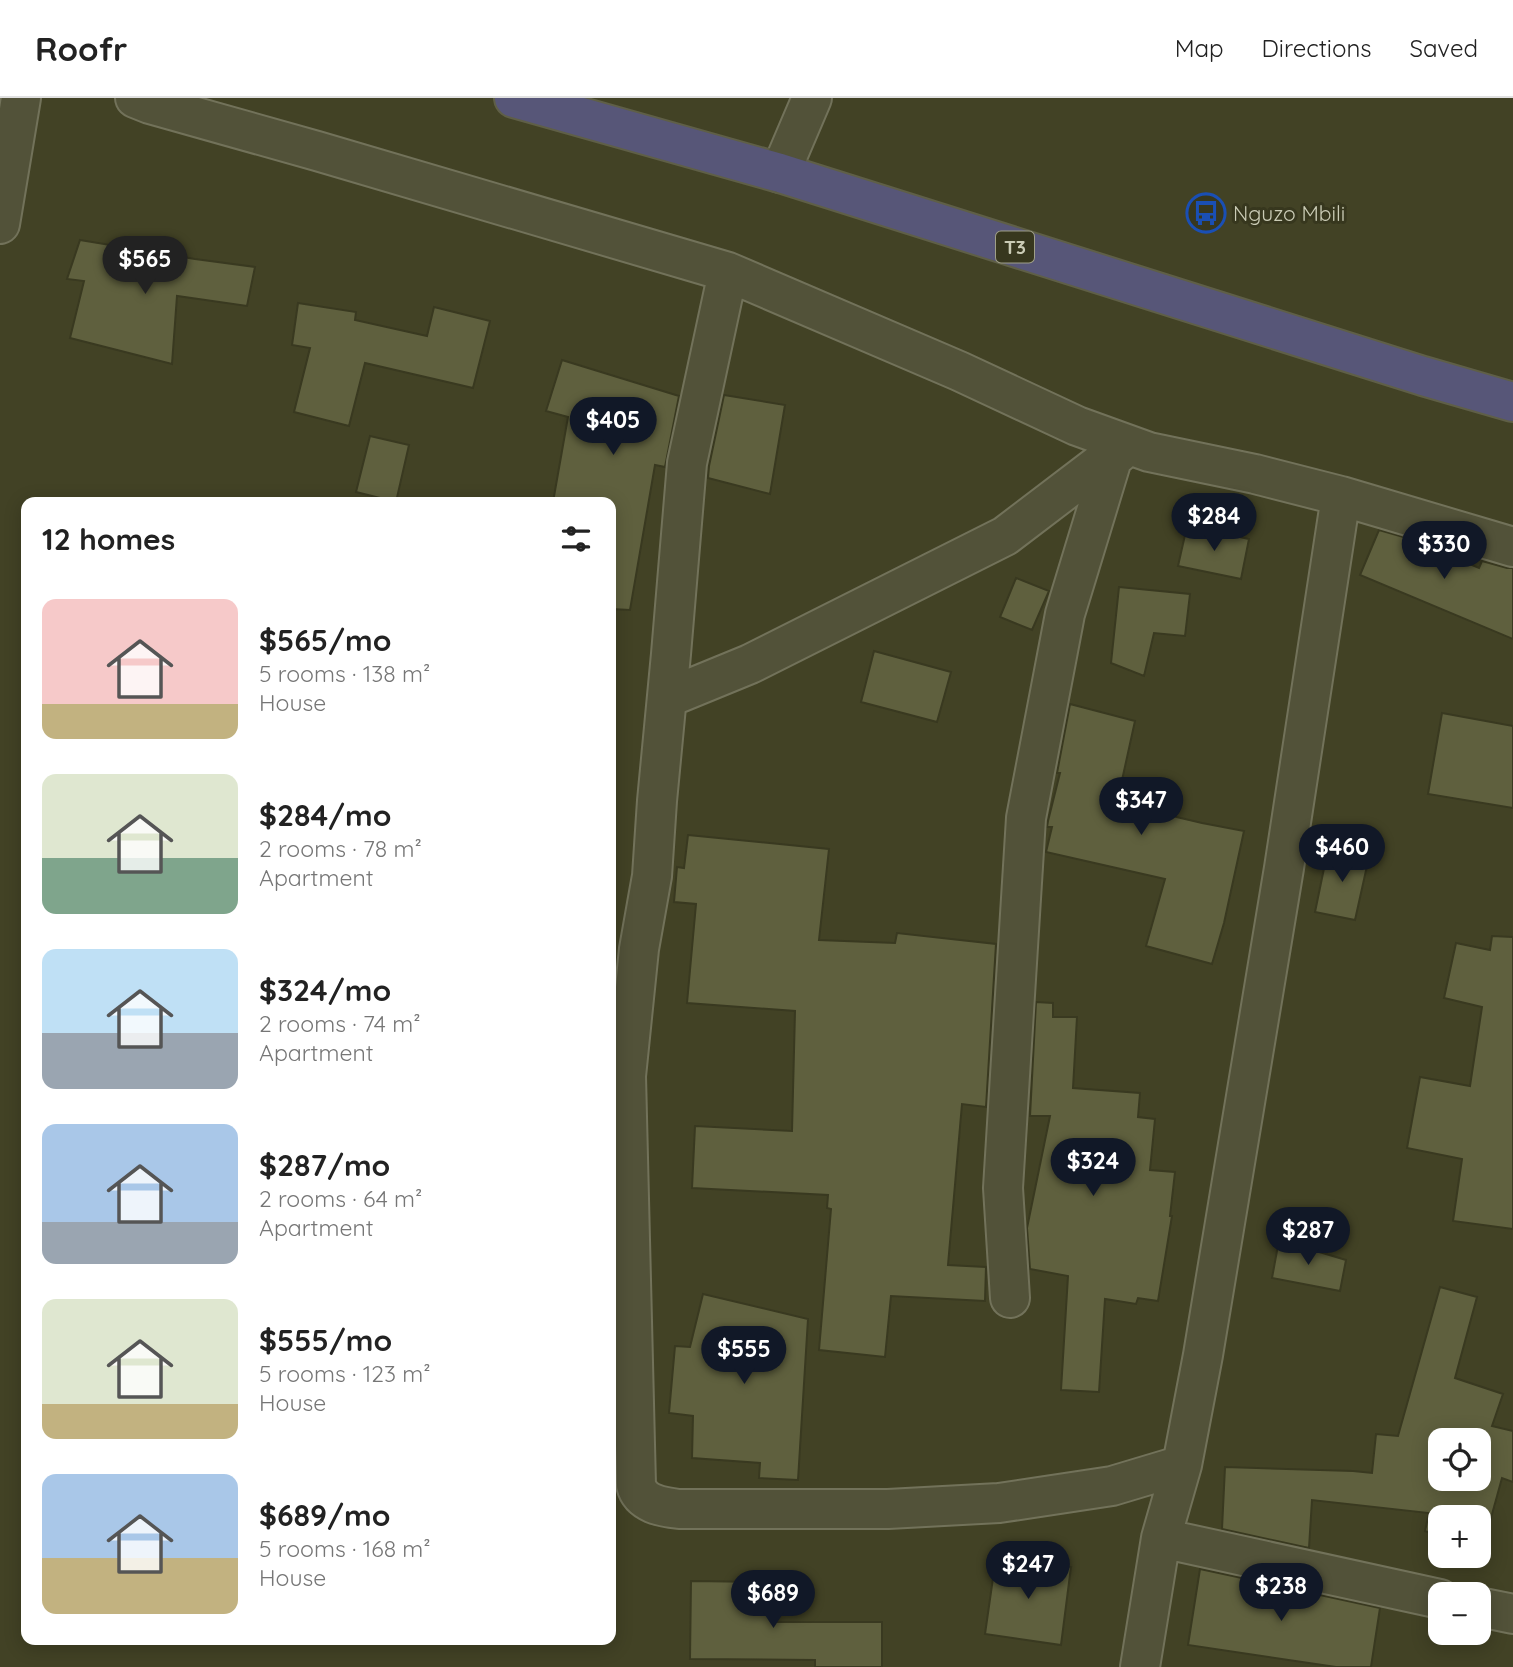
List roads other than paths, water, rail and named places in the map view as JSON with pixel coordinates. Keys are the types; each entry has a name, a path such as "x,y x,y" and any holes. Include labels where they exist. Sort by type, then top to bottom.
{"highway":[{"name":"T3","path":"514,98 780,173 1513,402"}],"street":[{"path":"0,224 21,98"},
{"path":"135,98 728,272 959,371 1131,452 1255,474 1341,496 1513,547"},
{"path":"780,173 811,98"},
{"path":"728,272 687,463 652,876 639,949 626,1076 638,1492 643,1499 679,1509 888,1510 999,1503 1099,1488 1182,1465"},
{"path":"667,698 750,664 1004,536 1131,452"},
{"path":"1010,1298 1003,1188 1026,818 1065,614 1131,452"},
{"path":"1140,1667 1161,1538 1182,1465 1203,1355 1341,496"},
{"path":"1161,1538 1428,1596"},
{"path":"1491,1609 1513,1614"}],"place":[{"name":"Nguzo Mbili","path":"1206,213"}]}
